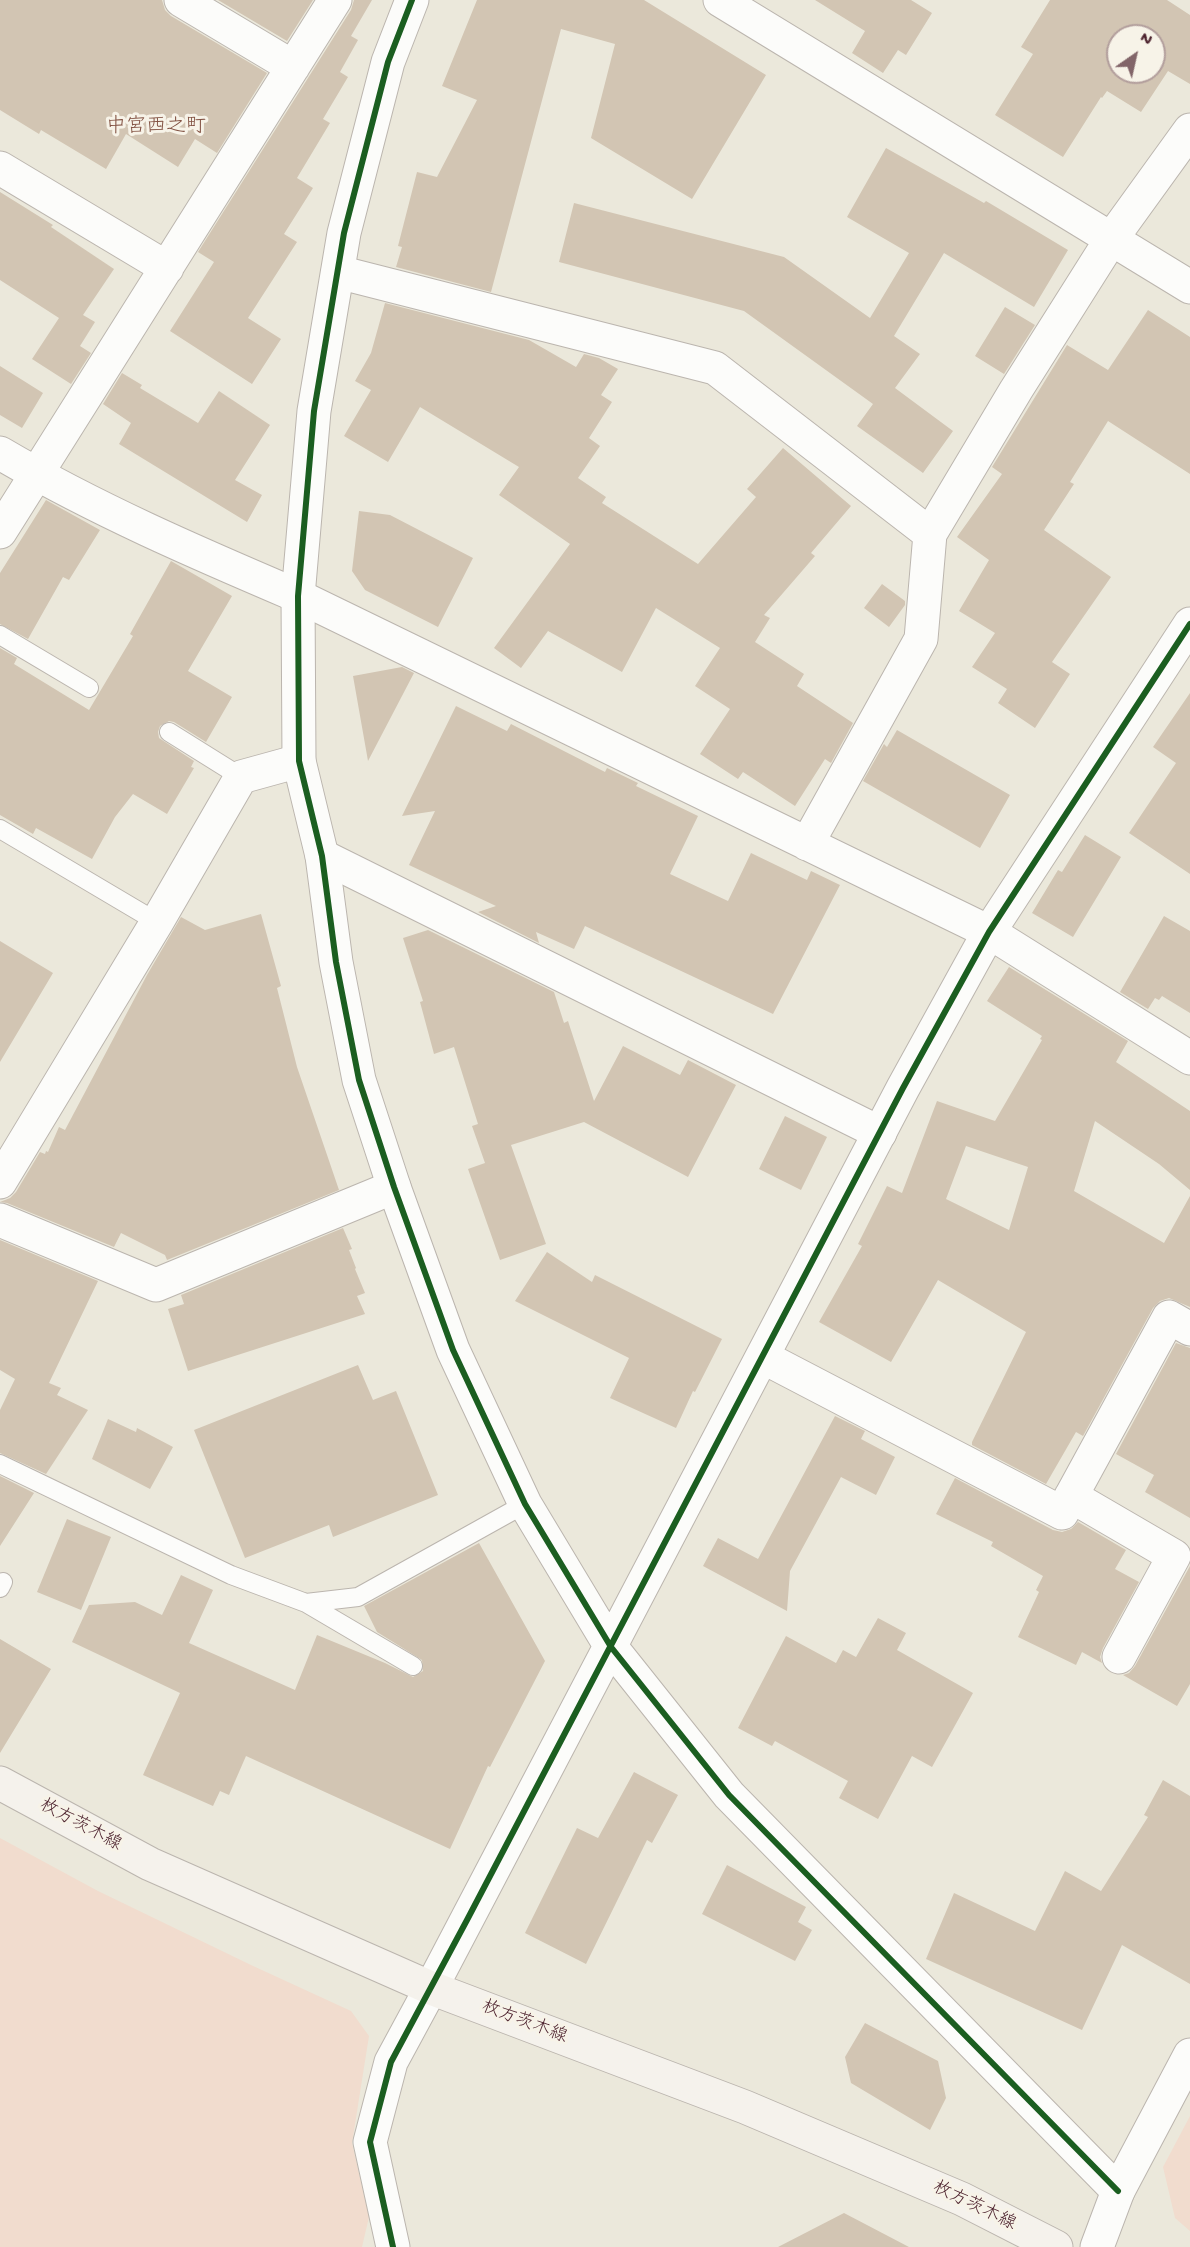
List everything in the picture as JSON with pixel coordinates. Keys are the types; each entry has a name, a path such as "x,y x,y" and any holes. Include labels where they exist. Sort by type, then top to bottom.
{"main road":[{"name":"枚方茨木線","path":"0,1783 150,1864 431,1988 746,2107 962,2199 1056,2247"}],"street":[{"path":"181,0 293,67"},
{"path":"0,532 335,0"},
{"path":"412,0 388,62 344,233 314,411 298,596 299,761 322,856 336,962 359,1080 394,1187 453,1350 525,1504 610,1647 729,1795 1118,2191"},
{"path":"720,0 1190,287"},
{"path":"807,844 921,639 930,534 1016,390 1112,238 1190,130"},
{"path":"0,168 167,268"},
{"path":"338,272 715,368 930,534"},
{"path":"0,453 37,475 196,553 298,596 989,932 1190,1058"},
{"path":"393,2247 370,2142 391,2062 880,1133 989,932 1190,624"},
{"path":"0,1182 157,922 241,777 299,761"},
{"path":"322,856 880,1133"},
{"path":"0,1220 156,1285 394,1187"},
{"path":"763,1357 1062,1513 1169,1317 1190,1329"},
{"path":"1071,1496 1174,1556 1119,1657"},
{"path":"1097,2247 1118,2191 1190,2055"}],"lane":[{"path":"0,635 89,688"},
{"path":"169,732 241,777"},
{"path":"0,830 157,922"},
{"path":"0,1464 231,1575 306,1603 413,1666"},
{"path":"306,1603 358,1597 525,1504"}],"shaded area":[{"path":"0,1838 98,1891 351,2011 369,2036 352,2143 369,2217 362,2247 0,2247"},
{"path":"1190,2116 1190,2231 1175,2218 1163,2167"}],"building":[{"path":"0,0 162,0 165,10 171,16 267,73 217,153 195,139 178,167 126,134 106,169 41,130 39,134 0,110"},
{"path":"218,0 313,0 287,41"},
{"path":"354,0 372,0 351,36 358,40 340,72 348,77 323,119 330,123 297,178 313,188 284,234 297,242 248,318 281,339 252,384 170,331 214,262 198,252 351,10"},
{"path":"477,0 644,0 766,75 692,199 591,138 615,44 561,29 491,292 396,267 402,247 398,246 417,172 437,177 477,100 442,86"},
{"path":"815,0 911,0 932,13 906,55 898,50 883,73 852,53 865,31"},
{"path":"1050,0 1167,0 1190,15 1190,84 1168,71 1166,74 1166,24 1106,24 1106,84 1159,84 1141,112 1107,91 1063,157 995,115 1033,54 1021,47"},
{"path":"886,148 984,203 986,201 1068,250 1034,307 944,253 894,336 920,354 895,388 953,431 923,473 857,426 873,404 744,311 559,262 574,203 784,257 870,318 909,253 847,217"},
{"path":"0,192 53,225 51,227 114,269 83,315 95,322 80,346 91,353 71,384 32,359 59,318 0,280"},
{"path":"385,303 529,340 576,367 584,354 599,358 618,369 601,395 612,402 589,438 600,446 578,478 606,497 602,503 698,564 756,497 747,489 783,448 851,506 811,553 815,556 764,615 770,618 755,642 804,674 797,686 853,723 831,763 825,759 795,806 743,772 738,779 700,754 730,709 695,686 720,648 656,608 622,672 548,631 521,668 494,648 570,544 499,495 519,467 420,407 388,462 344,436 371,390 355,381 371,353"},
{"path":"1005,307 1035,325 1004,374 975,356"},
{"path":"1148,310 1190,337 1190,474 1108,421 1070,482 1074,484 1044,530 1111,577 1052,662 1070,674 1035,728 998,703 1007,689 972,667 995,633 959,611 989,560 957,537 1002,474 992,467 1067,345 1108,370"},
{"path":"0,366 43,393 22,428 0,415"},
{"path":"122,373 142,385 140,388 198,423 219,391 270,425 235,480 262,495 247,522 119,444 131,423 103,404"},
{"path":"46,500 100,530 69,580 63,577 28,639 0,624 0,573"},
{"path":"359,511 390,515 473,558 438,627 365,590 352,571"},
{"path":"171,561 232,596 188,671 232,697 206,742 174,722 169,721 160,726 159,738 194,761 191,767 194,768 167,814 133,794 115,817 92,859 36,828 33,834 0,815 0,648 17,658 14,664 89,710 133,636 130,634"},
{"path":"882,584 905,601 905,605 889,627 864,608"},
{"path":"402,667 414,673 368,761 353,676"},
{"path":"1190,693 1190,874 1129,833 1176,763 1153,747"},
{"path":"456,706 507,731 511,724 605,772 607,768 638,783 636,786 698,816 670,874 728,901 751,853 807,880 811,871 840,885 773,1014 585,926 574,949 536,932 539,943 478,912 496,906 409,865 435,811 402,816"},
{"path":"897,730 1010,795 980,848 863,781 884,744 887,747"},
{"path":"1085,835 1121,857 1073,937 1032,913 1058,870 1062,872"},
{"path":"261,914 281,986 277,988 297,1067 339,1190 167,1260 165,1255 121,1233 114,1247 0,1202 10,1198 16,1192 40,1152 45,1154 46,1151 48,1152 59,1127 65,1130 147,975 181,917 205,930"},
{"path":"1164,916 1190,931 1190,1013 1162,996 1159,1000 1155,998 1148,1009 1120,992"},
{"path":"428,930 554,992 564,1023 568,1021 594,1101 623,1046 680,1075 688,1060 736,1085 688,1177 584,1122 511,1145 546,1244 500,1260 468,1169 485,1163 472,1126 478,1124 454,1047 434,1054 420,1002 423,1001 403,938"},
{"path":"0,941 53,973 0,1062"},
{"path":"1009,967 1128,1041 1116,1062 1190,1111 1190,1190 1159,1164 1095,1121 1074,1191 1164,1243 1190,1196 1190,1307 1169,1298 1160,1301 1153,1308 1083,1436 1076,1432 1046,1484 972,1445 1026,1332 938,1280 891,1362 819,1322 862,1246 858,1244 887,1186 902,1193 937,1101 995,1121 1042,1040 1040,1039 1042,1036 987,1001","holes":["966,1146 1028,1167 1009,1230 946,1199"]},
{"path":"785,1116 827,1137 801,1190 759,1169"},
{"path":"343,1228 365,1293 357,1296 365,1314 188,1371 168,1309 184,1304 181,1295"},
{"path":"0,1240 98,1281 49,1383 61,1388 57,1395 88,1410 46,1474 0,1453 0,1410 15,1379 0,1370"},
{"path":"547,1252 592,1282 595,1275 722,1339 695,1392 693,1391 676,1428 610,1398 629,1358 515,1301"},
{"path":"1176,1343 1190,1348 1190,1518 1145,1492 1154,1475 1116,1454"},
{"path":"358,1365 373,1400 396,1391 438,1495 333,1537 329,1525 245,1558 194,1430"},
{"path":"835,1416 865,1431 861,1439 895,1457 876,1495 841,1477 790,1571 787,1611 703,1566 718,1538 758,1559"},
{"path":"108,1419 136,1432 137,1428 173,1447 150,1489 92,1459"},
{"path":"0,1476 34,1493 0,1546"},
{"path":"955,1478 1053,1530 1062,1532 1071,1529 1078,1522 1126,1550 1115,1569 1139,1582 1103,1648 1100,1657 1102,1663 1082,1652 1076,1665 1018,1637 1039,1592 1036,1590 1043,1576 991,1546 993,1542 936,1514"},
{"path":"67,1519 111,1537 81,1610 37,1592"},
{"path":"479,1543 545,1661 490,1767 488,1766 450,1849 246,1756 229,1795 220,1791 213,1806 143,1775 180,1693 72,1642 89,1605 135,1602 162,1615 181,1575 213,1590 189,1643 295,1690 317,1635 413,1677 423,1671 422,1660 377,1632 364,1606"},
{"path":"1190,1566 1190,1684 1177,1706 1123,1675 1129,1673 1135,1666"},
{"path":"878,1618 906,1633 897,1650 973,1693 932,1767 912,1756 878,1819 839,1798 848,1781 775,1741 772,1746 738,1728 786,1636 836,1663 843,1650 856,1657"},
{"path":"0,1639 51,1669 0,1753"},
{"path":"634,1772 678,1795 652,1843 647,1840 586,1964 525,1933 577,1828 598,1838"},
{"path":"1163,1780 1190,1796 1190,1984 1122,1945 1082,2030 926,1959 954,1893 1035,1931 1065,1871 1101,1891 1148,1817 1144,1815"},
{"path":"727,1865 806,1907 798,1922 812,1930 795,1961 702,1914"},
{"path":"865,2023 938,2061 946,2098 930,2130 851,2083 845,2057"},
{"path":"844,2213 909,2247 778,2247"}],"cycle path":[{"path":"412,0 388,62 344,233 314,411 298,596 299,761 322,856 336,962 359,1080 394,1187 453,1350 525,1504 611,1647 729,1795 1118,2191"},
{"path":"393,2247 370,2142 391,2062 903,1088 989,932 1190,624"}],"district":[{"name":"中宮西之町","path":"156,128"}]}
